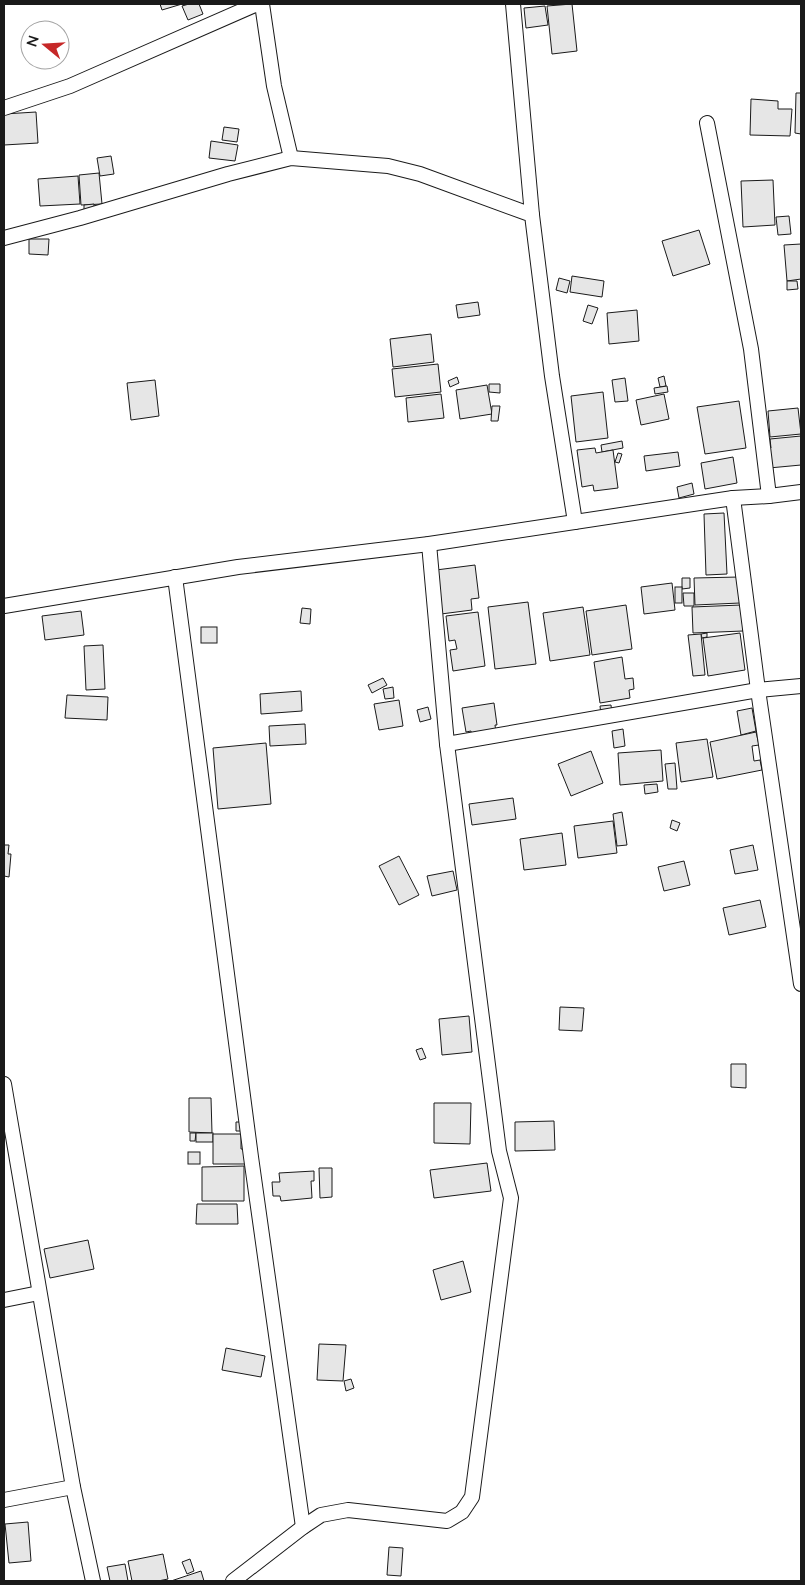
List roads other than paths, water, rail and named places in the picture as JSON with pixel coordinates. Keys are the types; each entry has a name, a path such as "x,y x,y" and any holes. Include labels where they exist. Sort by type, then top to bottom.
{"street":[{"path":"4,108 70,86 257,4"},
{"path":"262,4 274,86 291,158"},
{"path":"513,4 532,215 552,376 575,522"},
{"path":"707,123 751,349 769,496"},
{"path":"4,238 80,218 228,174 291,158 388,166 420,174 532,215"},
{"path":"4,606 238,567 429,544 732,498 801,492"},
{"path":"732,498 801,984"},
{"path":"233,1581 303,1527 321,1516 348,1510 447,1521 462,1512 472,1496 511,1198 499,1151 447,744 429,544"},
{"path":"175,577 303,1527"},
{"path":"447,744 758,690 801,686"},
{"path":"4,1092 73,1487 93,1581"},
{"path":"4,1300 39,1293"},
{"path":"4,1500 73,1487"}]}
